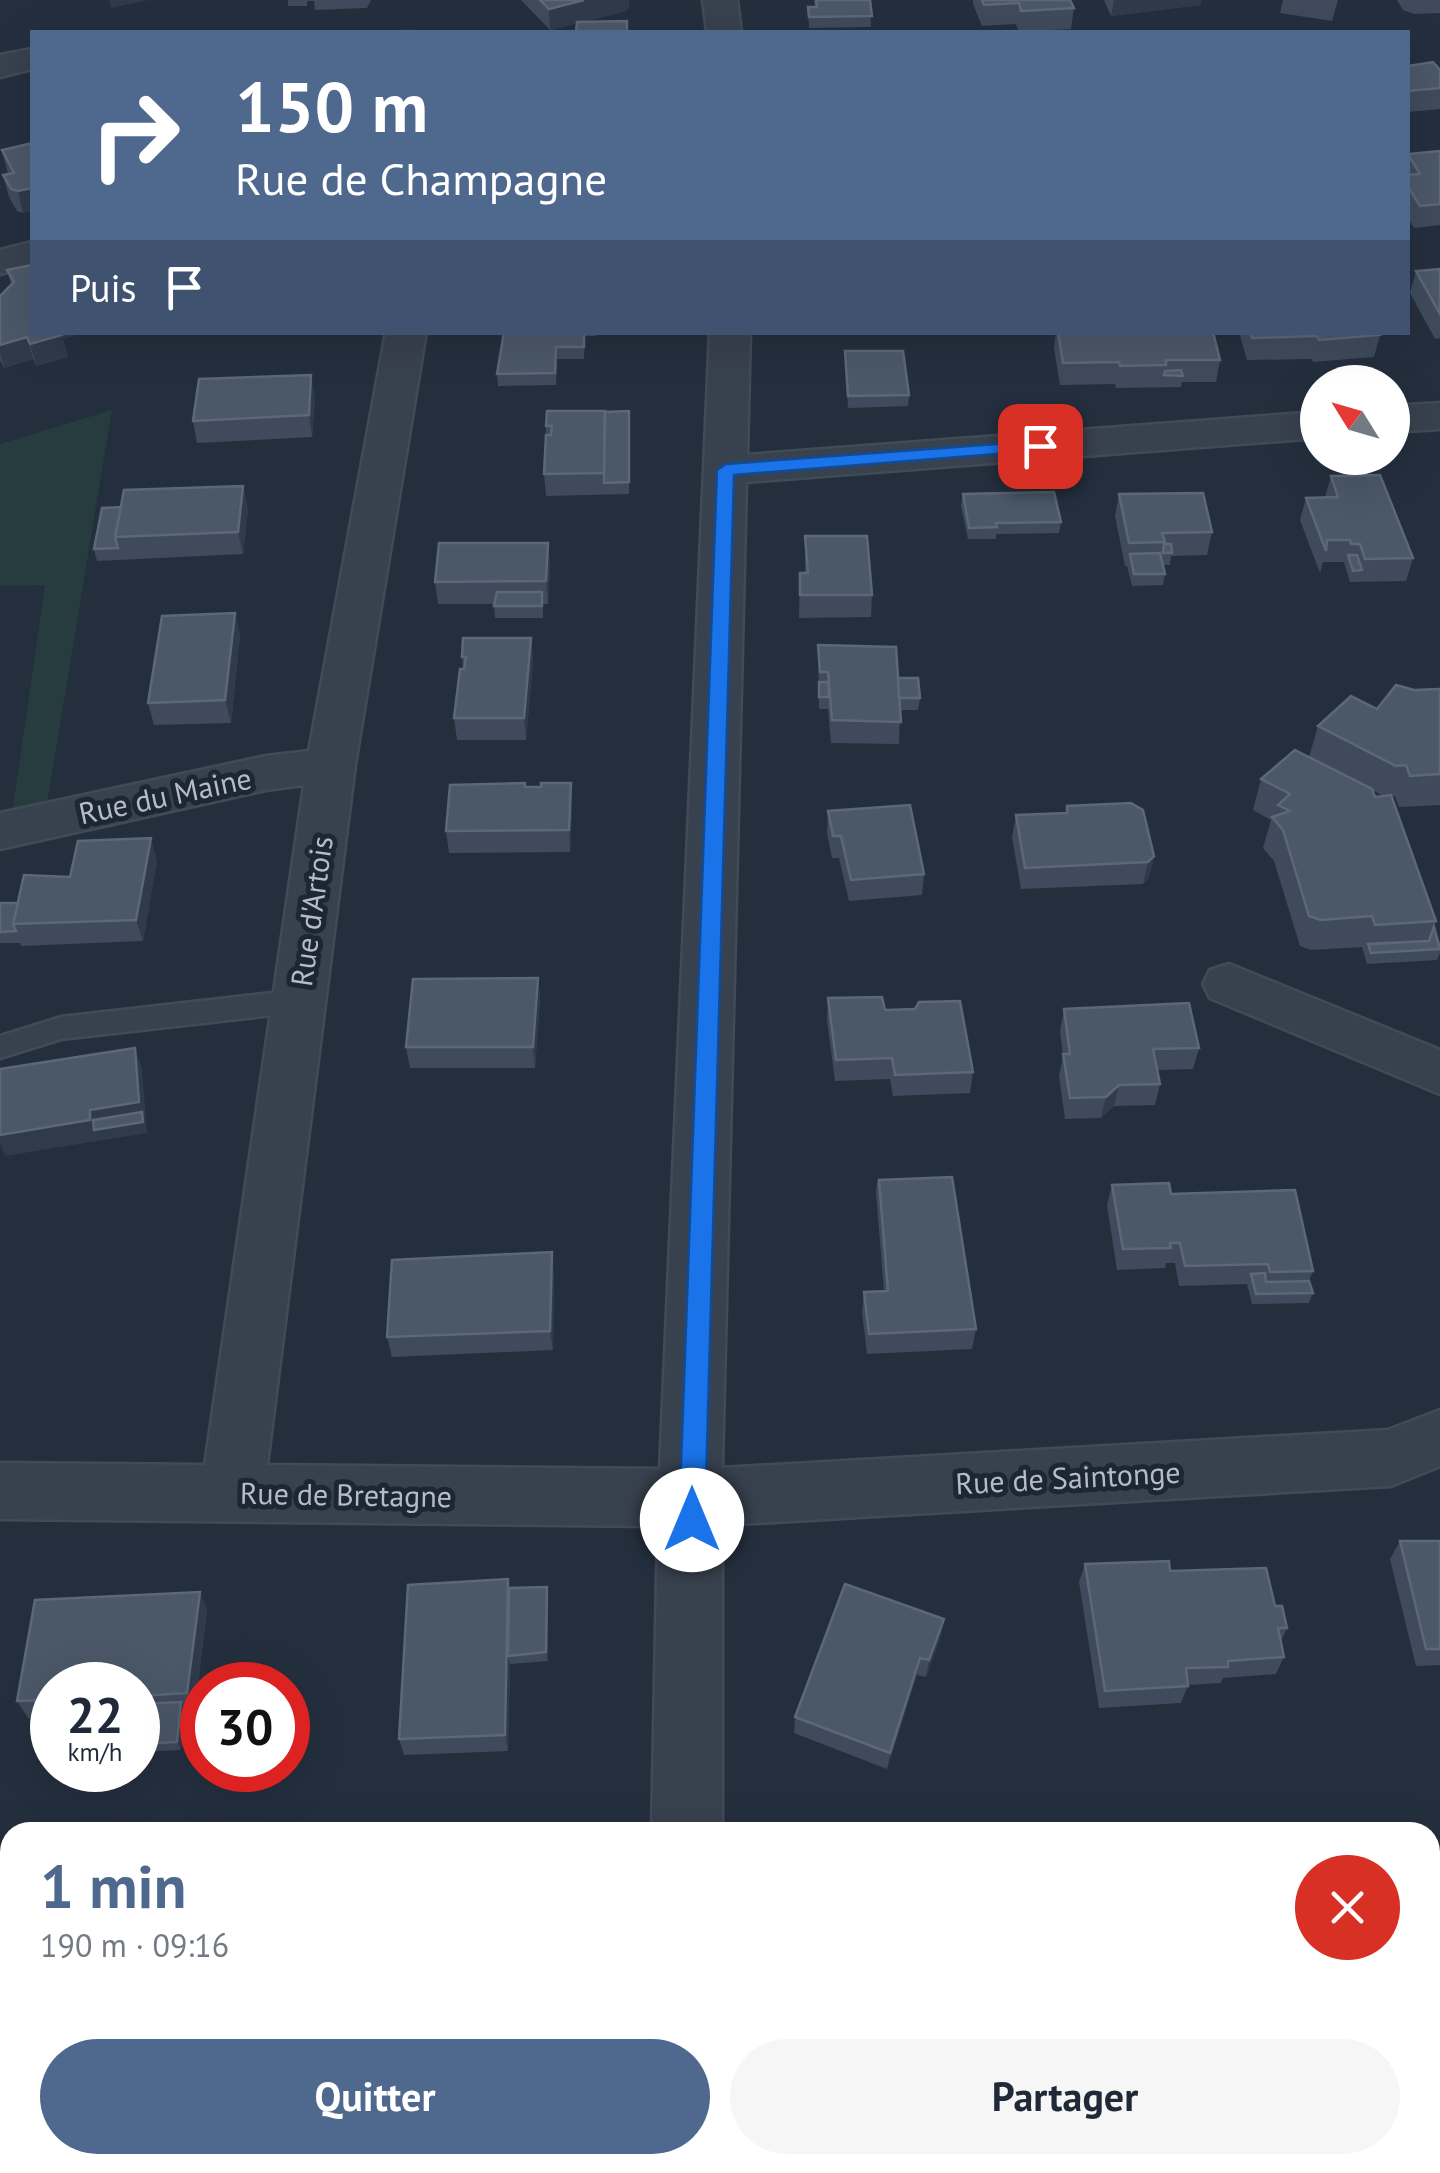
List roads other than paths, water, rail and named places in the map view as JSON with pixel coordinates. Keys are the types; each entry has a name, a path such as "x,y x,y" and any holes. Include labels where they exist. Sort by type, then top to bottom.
{"street":[{"path":"720,0 724,30"},
{"path":"0,66 30,59"},
{"path":"0,262 30,254"},
{"name":"Rue d'Artois","path":"232,1492 331,764 405,335"},
{"path":"688,1822 692,1498 730,335"},
{"path":"1410,418 1440,416"},
{"path":"726,470 1300,426"},
{"name":"Rue du Maine","path":"0,830 266,773 331,764"},
{"path":"1230,984 1440,1073"},
{"name":"Rue de Saintonge","path":"692,1498 1391,1458 1440,1437"},
{"name":"Rue de Bretagne","path":"0,1491 692,1498"}],"lane":[{"path":"0,1048 60,1028 299,1000"}]}
